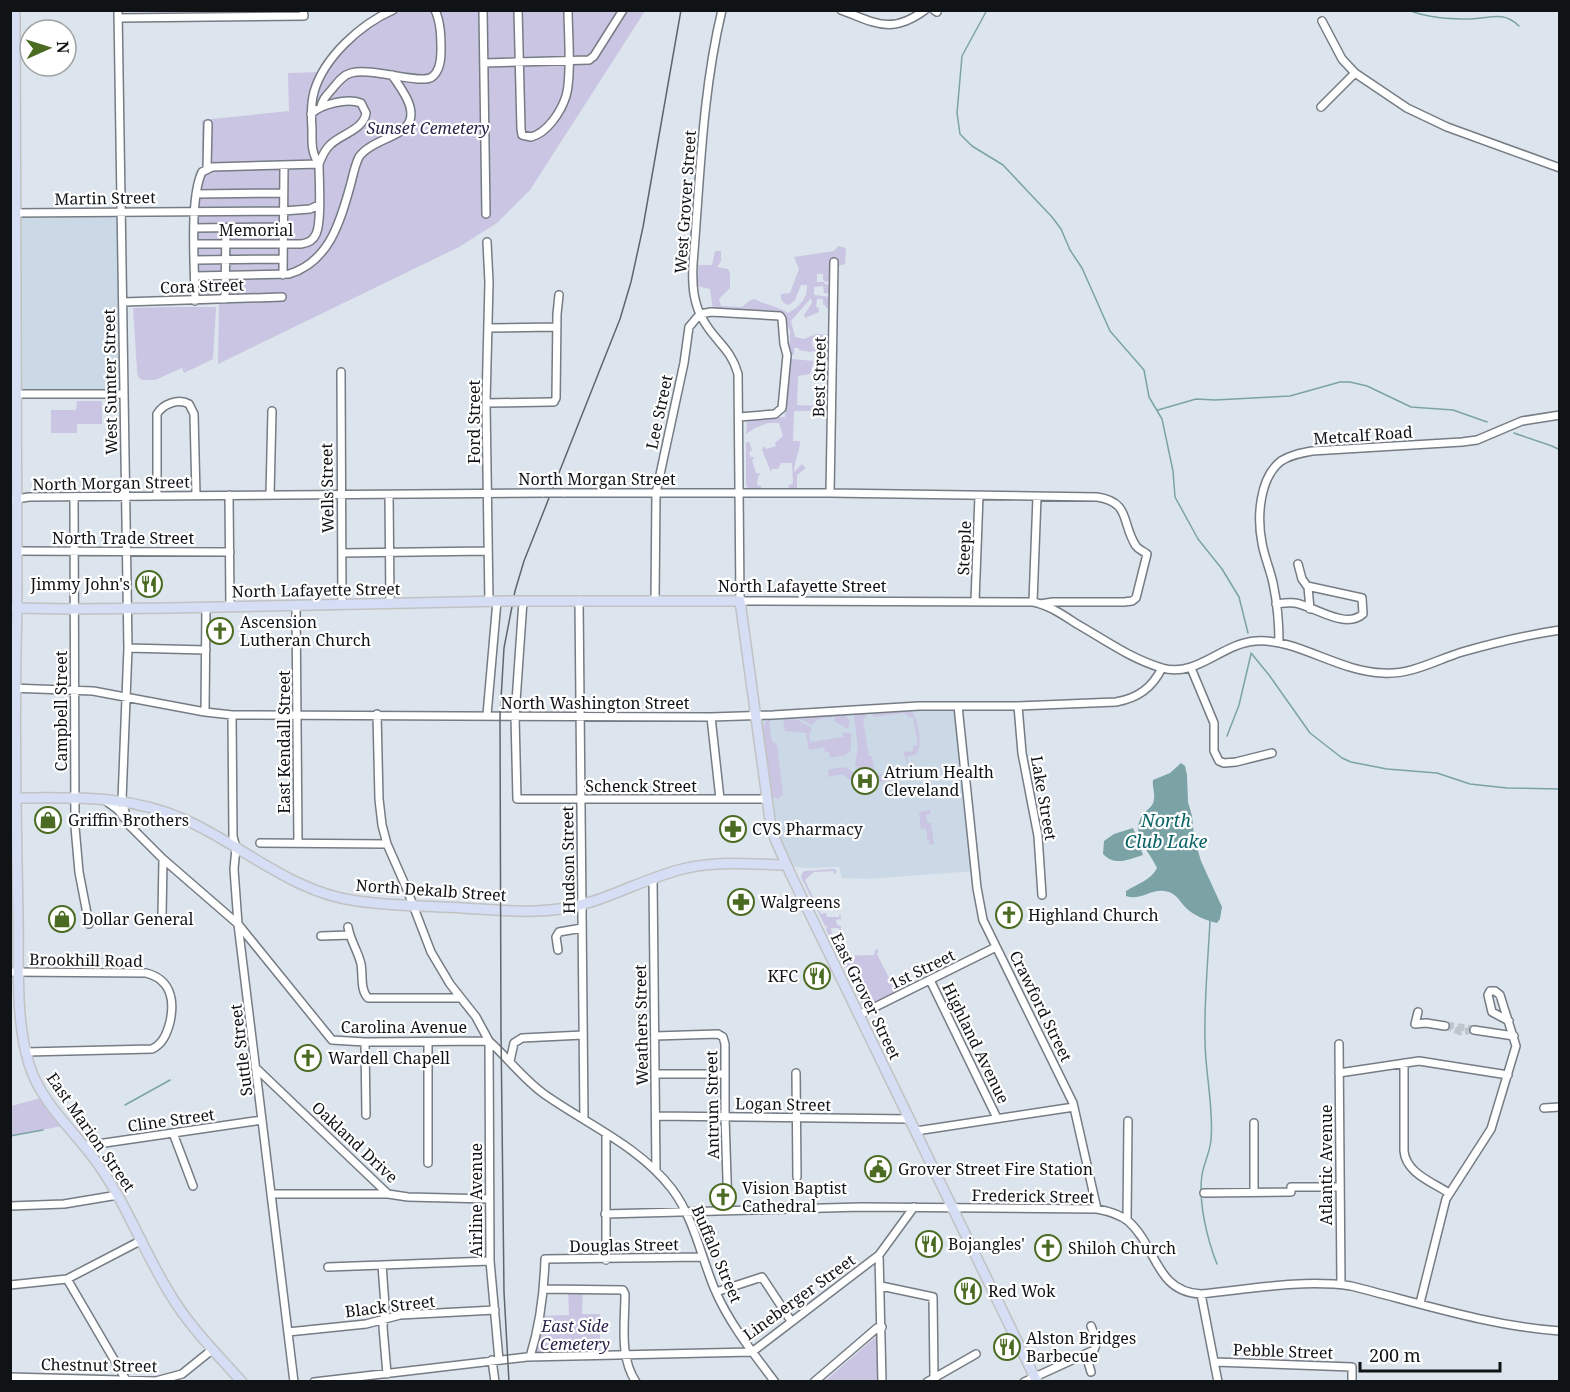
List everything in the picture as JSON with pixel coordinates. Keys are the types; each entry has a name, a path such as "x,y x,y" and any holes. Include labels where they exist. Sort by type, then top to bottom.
{"main road":[{"name":"East Marion Street","path":"15,10 13,500 16,551 13,798 15,972 26,1052 33,1076 42,1092 97,1162 118,1195 176,1303 242,1382"},
{"name":"North Lafayette Street","path":"14,608 127,609 579,600 740,601"},
{"name":"East Grover Street","path":"740,601 766,799 773,832 786,865 1036,1379"},
{"name":"North Dekalb Street","path":"13,798 122,800 181,818 303,885 335,897 375,903 531,912 582,905 684,868 710,864 786,865"}],"street":[{"name":"Memorial","path":"194,244 306,243 314,238 319,226 319,164 312,151 311,114 314,90 328,63 356,35 393,10"},
{"path":"321,107 323,99 340,80 349,74 372,72 424,79 436,73 440,62 441,35 435,10"},
{"path":"483,10 486,214"},
{"path":"518,10 522,135 531,137 544,130 554,119 567,95 568,10"},
{"path":"484,63 592,59 623,10"},
{"name":"West Grover Street","path":"722,10 708,93 693,264 693,288 700,314 728,350 737,368 739,383 740,601"},
{"path":"841,10 889,26 899,25 913,19 925,10"},
{"path":"118,14 304,13"},
{"name":"West Sumter Street","path":"118,14 128,648 122,800 129,825"},
{"path":"1322,21 1342,59 1355,73 1407,108 1440,124 1560,168"},
{"path":"1321,106 1355,73"},
{"path":"195,276 283,275 304,268 328,245 338,228 358,160 364,151 408,125 411,117 410,109 401,88 392,75"},
{"path":"207,168 319,164 326,149 338,138 363,123 366,113 364,106 358,102 321,107 311,114"},
{"path":"195,301 194,212 200,176 207,168 208,124"},
{"path":"283,275 284,166"},
{"path":"196,194 284,193"},
{"name":"Martin Street","path":"13,213 283,211 310,209 319,205"},
{"path":"194,228 283,227"},
{"path":"225,299 226,228"},
{"name":"Ford Street","path":"487,242 488,551 497,601 487,715"},
{"path":"195,260 283,260"},
{"name":"Best Street","path":"830,493 834,262"},
{"path":"486,403 554,402 557,391 559,295"},
{"name":"Cora Street","path":"123,302 282,297"},
{"path":"700,314 718,311 780,316 782,319 787,355 783,408 775,414 739,417"},
{"name":"Lee Street","path":"655,601 656,492 684,363 689,327 700,314"},
{"path":"488,328 557,327"},
{"name":"Wells Street","path":"340,372 342,604"},
{"path":"13,394 124,394"},
{"path":"157,495 157,414 161,408 179,401 189,404 194,414 196,495"},
{"path":"270,495 272,411"},
{"name":"Metcalf Road","path":"1279,642 1271,572 1262,545 1259,523 1266,485 1281,461 1296,454 1312,451 1477,440 1514,423 1560,415"},
{"name":"North Morgan Street","path":"13,500 29,497 157,495 656,492 1097,497 1114,501 1123,513 1137,548 1147,554 1138,594 1132,602 1036,603"},
{"path":"229,495 230,607"},
{"path":"389,495 390,603"},
{"name":"Steeple","path":"975,601 980,496"},
{"name":"Campbell Street","path":"74,497 76,851 89,924"},
{"path":"1036,603 1037,497"},
{"name":"North Trade Street","path":"16,551 230,552"},
{"path":"342,553 488,551"},
{"path":"1298,564 1302,579 1308,587 1310,609"},
{"path":"1276,604 1294,603 1330,616 1354,619 1363,614 1361,597 1308,587"},
{"name":"Hudson Street","path":"579,600 584,1119"},
{"path":"515,716 521,601"},
{"name":"North Lafayette Street","path":"740,601 1036,603 1063,615 1126,654 1162,668 1178,670 1191,668 1244,643 1260,640 1279,642 1349,668 1386,674 1406,672 1471,650 1560,630"},
{"name":"East Kendall Street","path":"297,605 298,843"},
{"path":"205,712 206,607"},
{"path":"128,648 206,650"},
{"name":"North Washington Street","path":"13,688 74,690 127,696 205,712 232,715 711,717 919,706 1094,704 1129,700 1139,696 1153,684 1162,668"},
{"path":"1191,668 1214,723 1214,751 1219,761 1236,762 1272,753"},
{"name":"Crawford Street","path":"958,706 980,910 985,927 1074,1107 1097,1209"},
{"name":"Lake Street","path":"1017,706 1022,753 1038,836 1042,895"},
{"path":"377,714 379,800 387,844 431,952 442,972 476,1017 489,1041"},
{"name":"Suttle Street","path":"232,715 233,836 236,848 234,869 238,924 294,1382"},
{"name":"Schenck Street","path":"515,716 517,799 766,799"},
{"path":"711,717 720,799"},
{"name":"West Sumter Street","path":"101,798 118,810 129,825 163,859 238,924"},
{"path":"260,843 387,844"},
{"path":"162,916 163,859"},
{"name":"Weathers Street","path":"654,879 657,1172"},
{"name":"Carolina Avenue","path":"238,924 328,1037 336,1042 489,1041 510,1061"},
{"path":"348,927 359,956 364,991 368,998 460,998"},
{"path":"558,950 556,937 559,932 582,928"},
{"path":"321,936 350,936"},
{"name":"1st Street","path":"859,1016 996,947"},
{"name":"Brookhill Road","path":"15,972 146,973 159,978 171,992 173,998 168,1028 163,1040 152,1049 26,1052"},
{"name":"Highland Avenue","path":"930,980 997,1118"},
{"path":"1420,1303 1443,1208 1449,1193 1491,1130 1508,1075 1516,1046 1508,1018"},
{"path":"1426,1023 1445,1026"},
{"path":"1474,1030 1514,1036"},
{"path":"510,1061 514,1043 522,1038 583,1035"},
{"name":"Antrum Street","path":"655,1036 722,1036 728,1210"},
{"name":"Airline Avenue","path":"489,1041 490,1262 495,1310 495,1382"},
{"path":"365,1042 366,1114"},
{"path":"428,1042 428,1163"},
{"name":"Atlantic Avenue","path":"1339,1044 1341,1284"},
{"name":"Buffalo Street","path":"510,1061 525,1080 636,1153 676,1194 686,1212 716,1292 752,1352 775,1382"},
{"path":"1339,1073 1426,1061 1508,1075"},
{"path":"1404,1063 1404,1151 1407,1163 1413,1170 1449,1193"},
{"name":"Oakland Drive","path":"256,1068 388,1194 408,1197 489,1199"},
{"path":"796,1073 796,1177"},
{"path":"655,1074 724,1074"},
{"path":"916,1131 1074,1107"},
{"path":"1544,1108 1560,1107"},
{"name":"Logan Street","path":"656,1116 910,1119"},
{"name":"Cline Street","path":"84,1146 262,1120"},
{"path":"1127,1221 1128,1121"},
{"path":"1254,1123 1254,1192"},
{"path":"173,1134 193,1186"},
{"path":"606,1134 606,1260"},
{"path":"1204,1193 1291,1192 1291,1187 1339,1187"},
{"path":"271,1194 388,1194"},
{"path":"10,1206 64,1204 118,1195"},
{"name":"Frederick Street","path":"606,1214 914,1207 1097,1209 1117,1215 1127,1221 1142,1238 1170,1283 1184,1292 1202,1293 1312,1283 1341,1284 1502,1323 1560,1331"},
{"name":"Lineberger Street","path":"314,1382 530,1357 752,1352 879,1254 914,1207"},
{"path":"10,1285 67,1280 142,1240"},
{"path":"879,1254 882,1382"},
{"name":"Douglas Street","path":"544,1289 545,1259 703,1257"},
{"path":"328,1267 490,1262"},
{"path":"382,1265 387,1374"},
{"path":"716,1292 762,1276 791,1321"},
{"path":"67,1280 126,1380"},
{"path":"881,1286 933,1297 935,1379"},
{"path":"530,1357 538,1330 544,1289 623,1290 625,1294 625,1354 628,1368 636,1382"},
{"path":"1202,1293 1218,1382"},
{"name":"Black Street","path":"288,1332 366,1324 400,1316 495,1310"},
{"path":"814,1382 882,1326"},
{"path":"1024,1382 1036,1379 1094,1350 1097,1346 1091,1326"},
{"name":"Chestnut Street","path":"10,1377 156,1381 175,1377 186,1371 213,1349"},
{"path":"927,1382 976,1354"},
{"path":"1086,1354 1091,1372"},
{"name":"Pebble Street","path":"1214,1362 1352,1367 1352,1382"}],"shaded area":[{"path":"121,211 124,394 16,394 15,213"},
{"name":"Atrium Health Cleveland","path":"958,706 976,871 867,879 842,878 839,867 803,868 786,865 775,839 756,716"}],"green space":[{"name":"Sunset Cemetery","path":"393,11 645,11 530,190 497,223 459,247 218,364 219,304 195,305 194,211 207,162 202,158 202,120 289,111 288,73 322,72 356,35"},
{"path":"838,246 846,248 845,264 838,266 838,259 832,259 832,281 826,282 823,280 823,274 817,274 817,282 832,285 831,294 824,293 823,286 814,287 814,295 831,297 831,308 823,305 823,299 817,299 816,307 819,308 819,312 805,318 804,315 812,303 811,298 791,321 795,337 804,339 816,334 830,335 830,345 822,343 822,337 816,337 816,342 812,342 813,347 830,348 829,358 823,358 821,350 810,352 799,350 799,348 794,348 794,354 791,356 792,359 814,361 810,374 798,376 797,405 821,406 821,411 794,411 793,441 800,441 794,472 802,464 806,468 797,475 797,490 790,490 788,486 793,483 792,463 781,463 778,469 772,469 771,472 762,450 764,446 767,449 776,446 775,443 783,436 779,423 768,423 746,434 747,420 785,417 789,353 787,343 790,342 790,331 784,318 713,310 710,289 697,286 698,265 712,265 715,251 721,251 721,261 717,267 728,269 730,288 719,299 721,306 742,307 754,299 788,313 802,302 807,290 807,285 801,285 795,300 789,305 781,299 781,294 790,293 799,269 794,257 834,251"},
{"path":"216,307 213,359 184,373 182,368 155,380 142,380 138,377 137,370 133,308"},
{"path":"77,401 102,401 102,424 77,424 77,433 51,433 51,410 76,410"},
{"path":"746,442 749,442 752,450 749,453 751,457 755,457 752,460 756,473 761,474 758,476 757,485 762,489 749,489 746,486"},
{"path":"910,710 917,724 920,744 917,754 907,757 909,769 903,752 913,751 913,746 918,745 913,717 904,713 874,717 872,714"},
{"path":"865,713 866,718 863,719 869,756 872,756 875,775 884,774 888,777 889,774 893,778 907,776 907,778 874,783 871,778 854,783 842,774 828,777 830,769 844,767 856,776 860,772 855,765 858,746 854,717 856,714"},
{"path":"844,714 850,721 848,729 834,721 835,717 818,719 812,725 800,719"},
{"path":"794,718 812,728 809,734 810,742 843,737 843,733 851,733 851,750 845,755 830,758 829,752 825,752 824,747 809,750 806,733 785,731 783,719"},
{"path":"767,720 773,720 769,722 772,741 777,745 783,794 778,799 772,796 763,726"},
{"path":"942,807 930,810 930,814 926,815 927,822 931,823 934,844 929,845 925,828 921,829 919,812"},
{"path":"837,870 835,875 833,871 814,872 805,880 821,914 826,913 827,917 839,917 840,913 841,919 836,920 837,925 841,926 841,931 838,928 831,928 833,941 840,956 874,955 875,950 879,949 877,954 894,988 900,990 919,982 917,977 919,975 923,977 922,982 864,1007 851,982 856,977 851,979 846,970 852,968 851,966 844,968 826,929 827,926 801,877 805,871"},
{"path":"45,1097 67,1125 11,1136 11,1106"},
{"name":"East Side Cemetery","path":"568,1289 583,1289 582,1314 600,1314 600,1355 530,1357 540,1316 569,1315"},
{"path":"881,1332 882,1381 825,1381"}],"water":[{"name":"North Club Lake","path":"1181,763 1185,766 1187,775 1188,802 1194,837 1201,861 1222,907 1217,923 1192,913 1168,892 1159,891 1136,897 1126,896 1126,891 1147,879 1157,868 1142,842 1138,827 1144,813 1153,803 1153,780 1170,773"},
{"name":"North Club Lake","path":"1133,828 1143,855 1117,861 1103,854 1104,841 1114,834"}],"waterway":[{"path":"987,10 962,56 957,113 960,134 972,146 1003,165 1052,217 1082,268 1110,331 1144,370 1149,397 1162,419 1173,471 1175,497 1198,539 1222,569 1239,597 1248,633"},
{"path":"1408,10 1423,15 1446,18 1470,19 1496,16 1507,18 1519,26"},
{"path":"1158,410 1196,399 1290,396 1340,382 1350,382 1367,386 1411,407 1453,410 1487,422"},
{"path":"1514,433 1560,450"},
{"path":"1251,653 1310,733 1342,758 1351,762 1387,769 1437,773 1470,784 1507,788 1560,789"},
{"path":"1227,736 1239,705 1251,654"},
{"path":"1210,921 1205,1052 1212,1128 1202,1175 1201,1196 1207,1232 1217,1264"},
{"path":"125,1105 170,1080"},
{"path":"10,1136 43,1130"}],"tunnel":[{"path":"1447,1025 1472,1029"},
{"path":"1445,1026 1461,1032 1474,1030"}],"railway":[{"path":"501,1039 500,716 504,648 515,591 524,561 620,319 631,282 643,227 681,10"},
{"path":"501,1031 504,1292 509,1382"}],"place":[{"name":"Jimmy John's","path":"149,584"},
{"name":"Ascension Lutheran Church","path":"220,631"},
{"name":"Atrium Health Cleveland","path":"865,781"},
{"name":"Griffin Brothers","path":"48,820"},
{"name":"CVS Pharmacy","path":"733,829"},
{"name":"Walgreens","path":"741,902"},
{"name":"Highland Church","path":"1009,915"},
{"name":"Dollar General","path":"62,919"},
{"name":"KFC","path":"817,976"},
{"name":"Wardell Chapell","path":"308,1058"},
{"name":"Grover Street Fire Station","path":"878,1169"},
{"name":"Vision Baptist Cathedral","path":"723,1197"},
{"name":"Bojangles'","path":"929,1244"},
{"name":"Shiloh Church","path":"1048,1248"},
{"name":"Red Wok","path":"968,1291"},
{"name":"Alston Bridges Barbecue","path":"1007,1347"}]}
